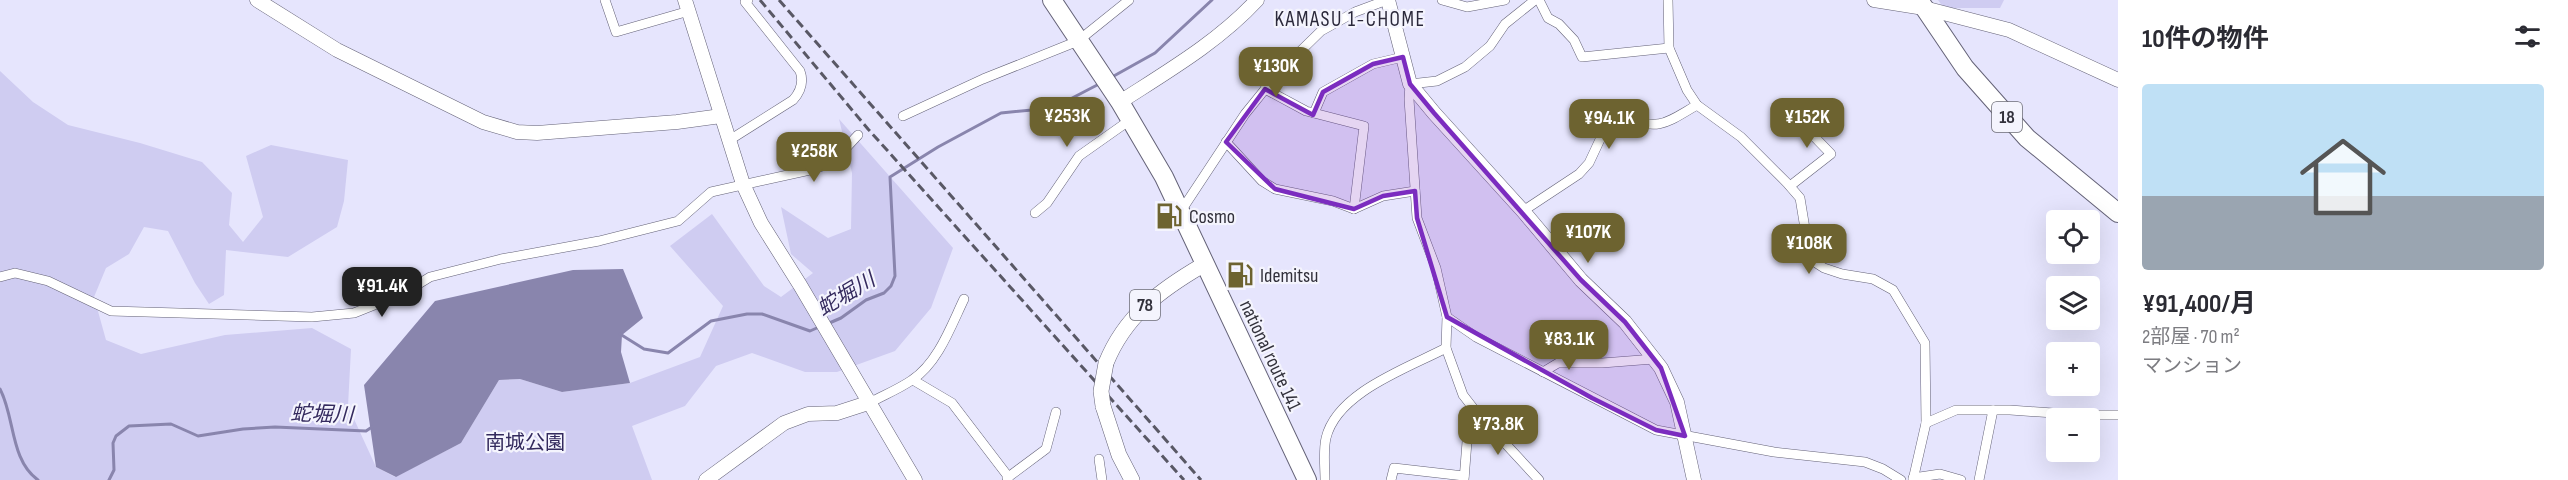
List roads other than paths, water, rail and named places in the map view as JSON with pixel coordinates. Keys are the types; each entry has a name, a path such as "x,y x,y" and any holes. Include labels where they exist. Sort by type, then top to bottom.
{"highway":[{"name":"national route 141","path":"1052,0 1120,102 1181,211 1203,266 1306,480"},
{"name":"18","path":"1921,4 1965,68 2027,138 2118,213"}],"main road":[{"name":"78","path":"1131,480 1119,455 1103,406 1101,391 1106,363 1116,339 1146,305 1203,266"}],"street":[{"path":"257,0 337,50 483,122 517,132 537,133 677,122 721,116"},
{"path":"606,0 616,32 687,5 742,184 761,223 801,285 915,480"},
{"path":"903,116 983,79 1078,41 1129,0"},
{"path":"1120,102 1195,53 1238,20 1257,0"},
{"path":"1181,211 1226,142 1279,72 1321,32 1355,12 1388,0 1410,84 1417,218 1436,268 1447,317 1446,348 1463,395 1476,413 1539,480"},
{"path":"1442,0 1467,7 1505,0"},
{"path":"1410,84 1437,81 1465,67 1490,46 1506,24 1537,0 1548,18 1559,24 1574,40 1582,57 1669,48"},
{"path":"1668,0 1669,48 1683,82 1698,105 1741,137 1800,198 1810,259 1824,268 1842,274 1873,279 1893,290 1909,314 1925,344 1926,423 1913,479 1940,474 1961,480"},
{"path":"1874,0 1921,4 2009,30 2118,80"},
{"path":"728,141 798,95 802,76 800,70 749,5"},
{"path":"1314,113 1323,92 1373,64 1403,57"},
{"path":"1410,84 1581,280 1625,322 1661,368 1677,402 1694,480"},
{"path":"1265,89 1314,113 1364,126 1354,210"},
{"path":"1523,211 1579,174 1589,163 1604,132 1624,120 1650,127 1663,125 1698,105"},
{"path":"1035,213 1047,203 1078,156 1130,120"},
{"path":"1790,186 1831,153 1803,125"},
{"path":"0,277 15,273 48,281 111,311 312,317 354,313 404,293 430,277 501,259 599,241 678,220 711,192 832,163 858,135"},
{"path":"1226,142 1262,181 1275,189 1333,201 1354,210 1383,196 1414,191"},
{"path":"706,480 784,423 808,414 837,413 870,402 913,380 930,364 964,299"},
{"path":"1447,317 1476,337 1656,430 1774,452 1864,462 1883,469 1901,480"},
{"path":"1325,480 1326,437 1339,413 1357,394 1446,348"},
{"path":"1543,372 1558,363 1602,363 1654,359"},
{"path":"913,380 952,404 1008,479 1046,449 1056,412"},
{"path":"1926,423 1956,410 2082,416 2118,415"},
{"path":"1979,480 1993,410"},
{"path":"1391,480 1394,468 1464,478 1468,429 1476,413"},
{"path":"1099,459 1102,480"}],"waterway":[{"name":"蛇堀川","path":"1112,77 1155,53 1212,0"},
{"name":"蛇堀川","path":"827,324 841,318 866,300 884,293 891,286 895,276 890,177 938,147 1001,113 1053,108 1101,83"},
{"name":"蛇堀川","path":"620,334 644,349 668,353 711,321 747,314 762,314 810,331 819,327"},
{"name":"蛇堀川","path":"0,389 22,461 38,480"},
{"name":"蛇堀川","path":"109,480 114,470 113,443 116,436 129,426 171,424 198,436 275,427 366,431 372,427"}],"railway":[{"path":"760,0 868,129 1184,480"},
{"path":"779,0 1201,480"}],"place":[{"name":"Cosmo","path":"1169,216"},
{"name":"Idemitsu","path":"1240,275"}],"district":[{"name":"KAMASU 1-CHOME","path":"1350,19"}],"park label":[{"name":"南城公園","path":"525,442"}]}
